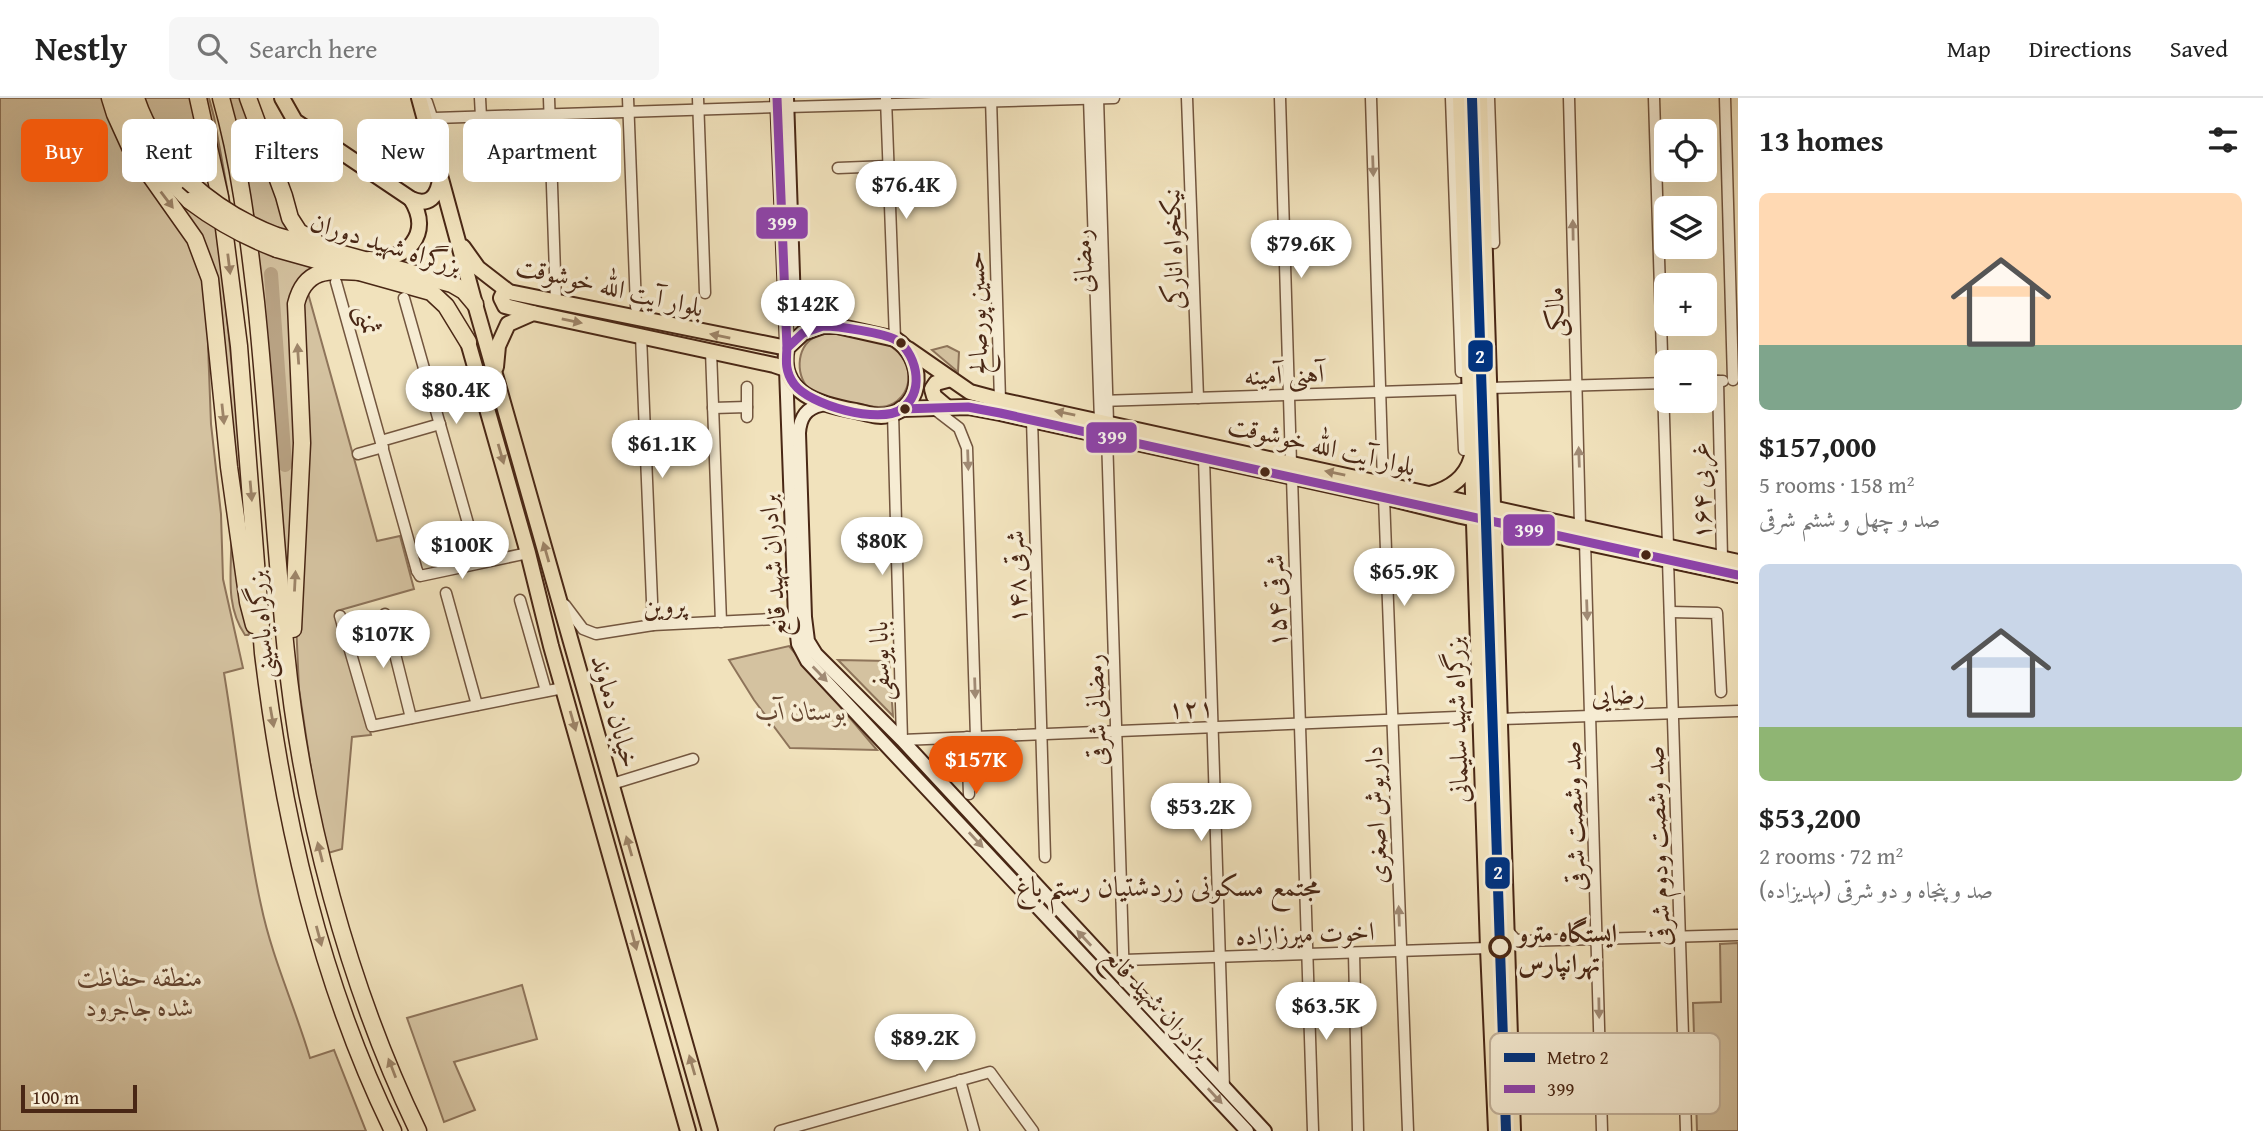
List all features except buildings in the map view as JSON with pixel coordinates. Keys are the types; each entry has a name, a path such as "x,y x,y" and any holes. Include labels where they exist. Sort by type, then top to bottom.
{"highway":[{"path":"110,98 130,147 195,239 210,279 226,445 246,589 263,653"},
{"path":"122,98 144,146 190,201 243,236 277,243"},
{"path":"136,98 150,132 162,151 188,181 225,211 277,243"},
{"name":"بزرگراه یاسینی","path":"198,98 220,197 239,346 263,653 269,702 297,854 350,1033 393,1131"},
{"name":"بزرگراه یاسینی","path":"221,98 236,163 250,249 294,722 319,849 352,965 418,1131"},
{"path":"248,98 294,227 332,251"},
{"name":"بزرگراه شهید دوران","path":"277,243 353,255 452,284 468,295 475,304"},
{"name":"بزرگراه شهید دوران","path":"277,243 361,272 431,292 446,306 468,342"},
{"path":"294,722 293,609 302,443 296,304 302,288 317,274 331,270 361,272"}],"main road":[{"path":"282,98 295,121 411,199 421,202 430,200 437,192 439,182"},
{"path":"419,98 425,119"},
{"name":"بزرگراه شهید سلیمانی","path":"1460,98 1465,389 1474,519 1492,1033"},
{"name":"بزرگراه شهید سلیمانی","path":"1480,98 1510,1033"},
{"path":"782,103 794,304 801,319 798,327 790,328 786,324"},
{"path":"782,103 786,369 798,389 821,405 878,416 897,411 912,397 917,379 914,360 908,349 895,339 836,326 823,326 803,332 787,348"},
{"path":"441,182 453,225"},
{"path":"353,255 377,259 397,256 409,248 415,240 419,224 418,212 411,199"},
{"name":"بلوار آیت الله خوشوقت","path":"453,225 465,250 478,268 509,292 787,348"},
{"name":"خیابان دماوند","path":"453,225 710,1131"},
{"path":"509,292 501,298 505,306 534,313"},
{"name":"بلوار آیت الله خوشوقت","path":"495,372 498,346 508,324 534,313 786,369"},
{"path":"799,315 823,326"},
{"name":"خیابان دماوند","path":"468,342 688,1131"},
{"name":"بلوار آیت الله خوشوقت","path":"908,349 970,392 1000,400 1383,490 1474,519 1585,541 1738,562"},
{"name":"برادران شهید قانع","path":"786,369 794,618 798,644 807,661 1120,986 1265,1131"},
{"path":"939,407 932,389 936,383 951,379"},
{"name":"برادران شهید قانع","path":"821,405 808,409 799,426 808,641 816,654 902,740 1247,1131"},
{"name":"بلوار آیت الله خوشوقت","path":"897,411 968,407 1032,419 1105,426 1204,458 1291,470"},
{"path":"1429,494 1444,490 1460,480 1470,464 1468,452"},
{"name":"بلوار آیت الله خوشوقت","path":"1383,490 1429,494 1580,526 1738,575"},
{"path":"1494,561 1502,542 1511,533 1524,528"},
{"path":"564,693 564,677 556,643 562,637 571,641"}],"street":[{"path":"426,98 433,118 698,110 782,103 1114,98"},
{"path":"480,98 481,117"},
{"path":"549,98 556,302"},
{"path":"628,98 636,307"},
{"path":"698,98 705,293"},
{"name":"رمضانی","path":"1093,98 1105,426"},
{"name":"نیکخواه انارکی","path":"1187,98 1198,398"},
{"name":"۱۵۴ شرقی","path":"1280,98 1313,1131"},
{"name":"داریوش اصغری","path":"1371,98 1408,1131"},
{"path":"1451,98 1463,305 1461,372"},
{"path":"1489,98 1494,243"},
{"name":"مالکی","path":"1569,98 1580,526"},
{"name":"صد وشصت ودوم شرقى","path":"1654,98 1663,350"},
{"path":"1718,381 1735,380 1725,98"},
{"name":"حسین پورصالح","path":"991,99 1000,400"},
{"path":"886,101 895,339"},
{"path":"838,168 889,166"},
{"name":"ثمنی","path":"336,282 420,576 478,559"},
{"path":"404,298 478,559 527,549"},
{"path":"641,336 653,625"},
{"path":"711,351 721,622"},
{"name":"۱۶۴ غربی","path":"1718,381 1722,558"},
{"path":"1489,388 1654,383"},
{"path":"713,408 747,412 747,387"},
{"name":"آهنی آمینه","path":"1104,401 1465,389"},
{"path":"939,407 959,428 967,448 972,737 970,794"},
{"name":"بابا یوسفی","path":"897,411 902,740"},
{"name":"صد وشصت ودوم شرقى","path":"1665,413 1683,1033"},
{"name":"۱۴۸ شرقی","path":"1032,419 1045,857"},
{"path":"358,454 440,425"},
{"name":"رمضانی شرقی","path":"1105,426 1124,960 1120,986"},
{"path":"1204,458 1224,1088"},
{"name":"صد وشصت شرقی","path":"1585,541 1600,1033"},
{"path":"446,593 477,705"},
{"name":"پروین","path":"557,593 575,620 589,633 596,634 653,625 794,618"},
{"path":"520,600 545,691"},
{"path":"1670,612 1717,613 1721,692"},
{"path":"385,614 411,718"},
{"path":"340,615 372,726 545,691 564,693"},
{"name":"رضایی","path":"1500,719 1738,711"},
{"name":"۱۲۱","path":"902,740 1481,716"},
{"path":"893,751 902,740"},
{"path":"612,784 693,759"},
{"path":"1507,930 1515,939 1523,941 1738,935"},
{"name":"اخوت میرزازاده","path":"1124,960 1488,948"},
{"path":"1354,953 1358,1131"},
{"path":"780,1131 990,1072 1032,1131"},
{"path":"960,1080 974,1131"}],"green space":[{"name":"منطقه حفاظت شده جاجرود","path":"0,98 209,98 214,119 122,119 122,182 217,182 217,133 234,226 223,278 238,427 248,572 216,309 208,345 211,424 221,514 223,579 243,668 224,673 245,819 266,925 310,1058 334,1050 366,1131 0,1131"},
{"path":"229,98 245,98 253,119 233,119"},
{"path":"246,182 277,182 298,236 255,223"},
{"path":"257,246 340,268 306,279 297,361 290,620 272,381"},
{"path":"306,286 377,541 400,536 414,589 337,611 371,735 352,737 342,849 328,853 314,789 299,689 296,622 298,320"},
{"path":"831,333 872,340 893,348 902,357 909,378 901,397 883,407 870,406 833,400 818,395 806,386 800,371 804,348 808,341 818,335"},
{"path":"947,346 959,352 958,372 932,350"},
{"path":"217,389 249,635 245,635 238,623 231,597 231,530"},
{"name":"بوستان آب","path":"789,646 877,750 790,748 754,700 729,660"},
{"path":"838,660 889,661 893,716"},
{"path":"1738,943 1738,1131 1697,1131 1696,1114 1720,1114 1720,1033 1694,1033 1693,1003 1721,1002 1720,944"},
{"path":"522,985 537,1039 454,1062 475,1110 444,1122 407,1018"}],"waterway":[{"path":"271,274 285,465"}],"metro line":[{"name":"2","path":"1472,98 1503,1033"},
{"name":"2","path":"1505,1114 1506,1131"}],"transit line":[{"name":"399","path":"777,98 787,348"},
{"name":"399","path":"823,326 872,332 900,343 910,356 916,376 916,386 906,406 892,413 862,414 829,405 802,392 791,380 786,362 787,348 803,333 823,326"},
{"name":"399","path":"901,409 968,407 1000,413 1738,575"}],"place":[{"name":"ایستگاه مترو تهرانپارس","path":"1500,947"}],"district":[{"name":"مجتمع مسکونی زردشتیان رستم باغ","path":"1168,885"}]}
